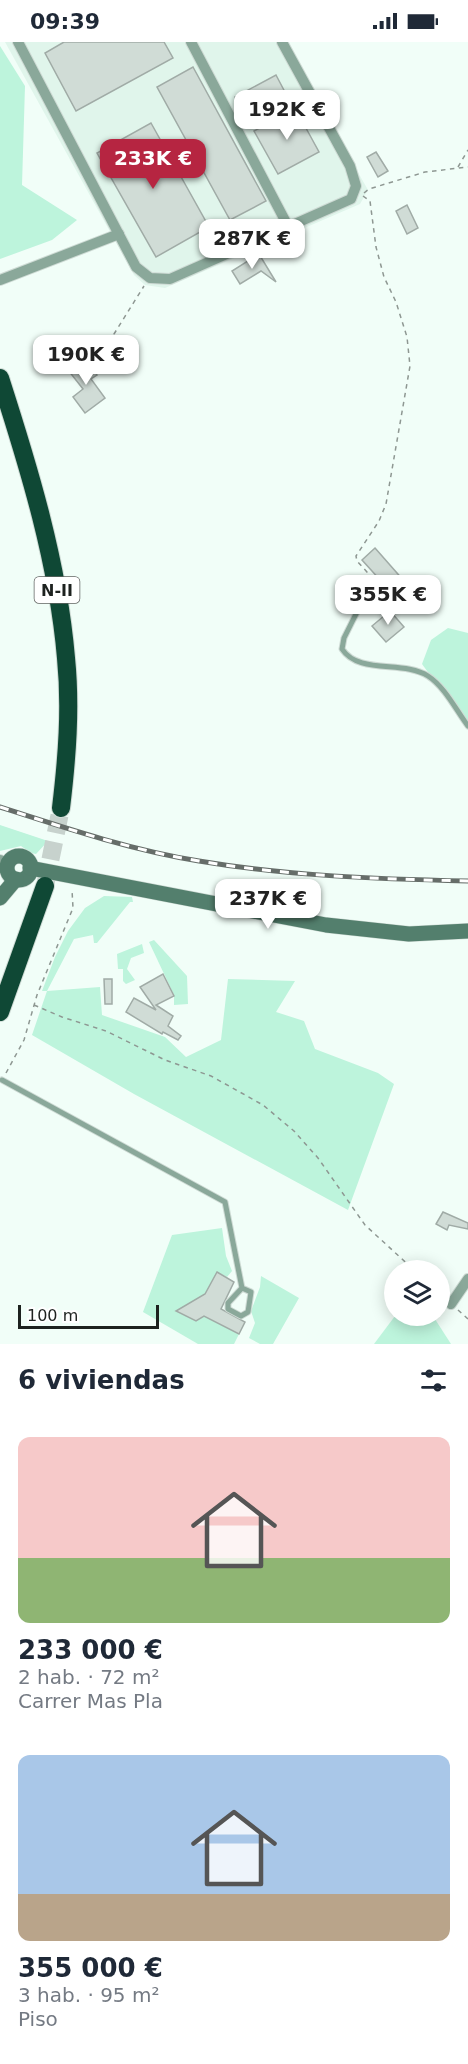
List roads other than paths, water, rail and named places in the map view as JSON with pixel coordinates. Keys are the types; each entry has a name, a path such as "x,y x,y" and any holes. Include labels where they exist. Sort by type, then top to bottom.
{"highway":[{"name":"N-II","path":"0,378 39,512 61,612 69,725 61,808"},
{"path":"0,1012 45,886"}],"street":[{"path":"18,42 136,267 150,278 170,279 290,228 351,199 356,186 350,166 282,42"},
{"path":"191,42 290,228"},
{"path":"2,279 119,234"},
{"path":"0,898 16,879 26,877 30,868 29,862 22,857 15,857 4,862 8,873 16,879"},
{"path":"30,868 71,878 222,903 326,925 409,934 468,931"},
{"path":"451,1304 468,1279"}],"lane":[{"path":"359,608 344,638 342,649 346,655 366,663 418,671 429,676 439,685 468,726"},
{"path":"2,1080 225,1202 242,1288"},
{"path":"242,1288 251,1292 251,1301 248,1312 241,1316 228,1309 228,1302 242,1288"}],"tunnel":[{"path":"45,886 61,808"}],"railway":[{"path":"0,807 123,845 199,861 299,873 468,881"}]}
